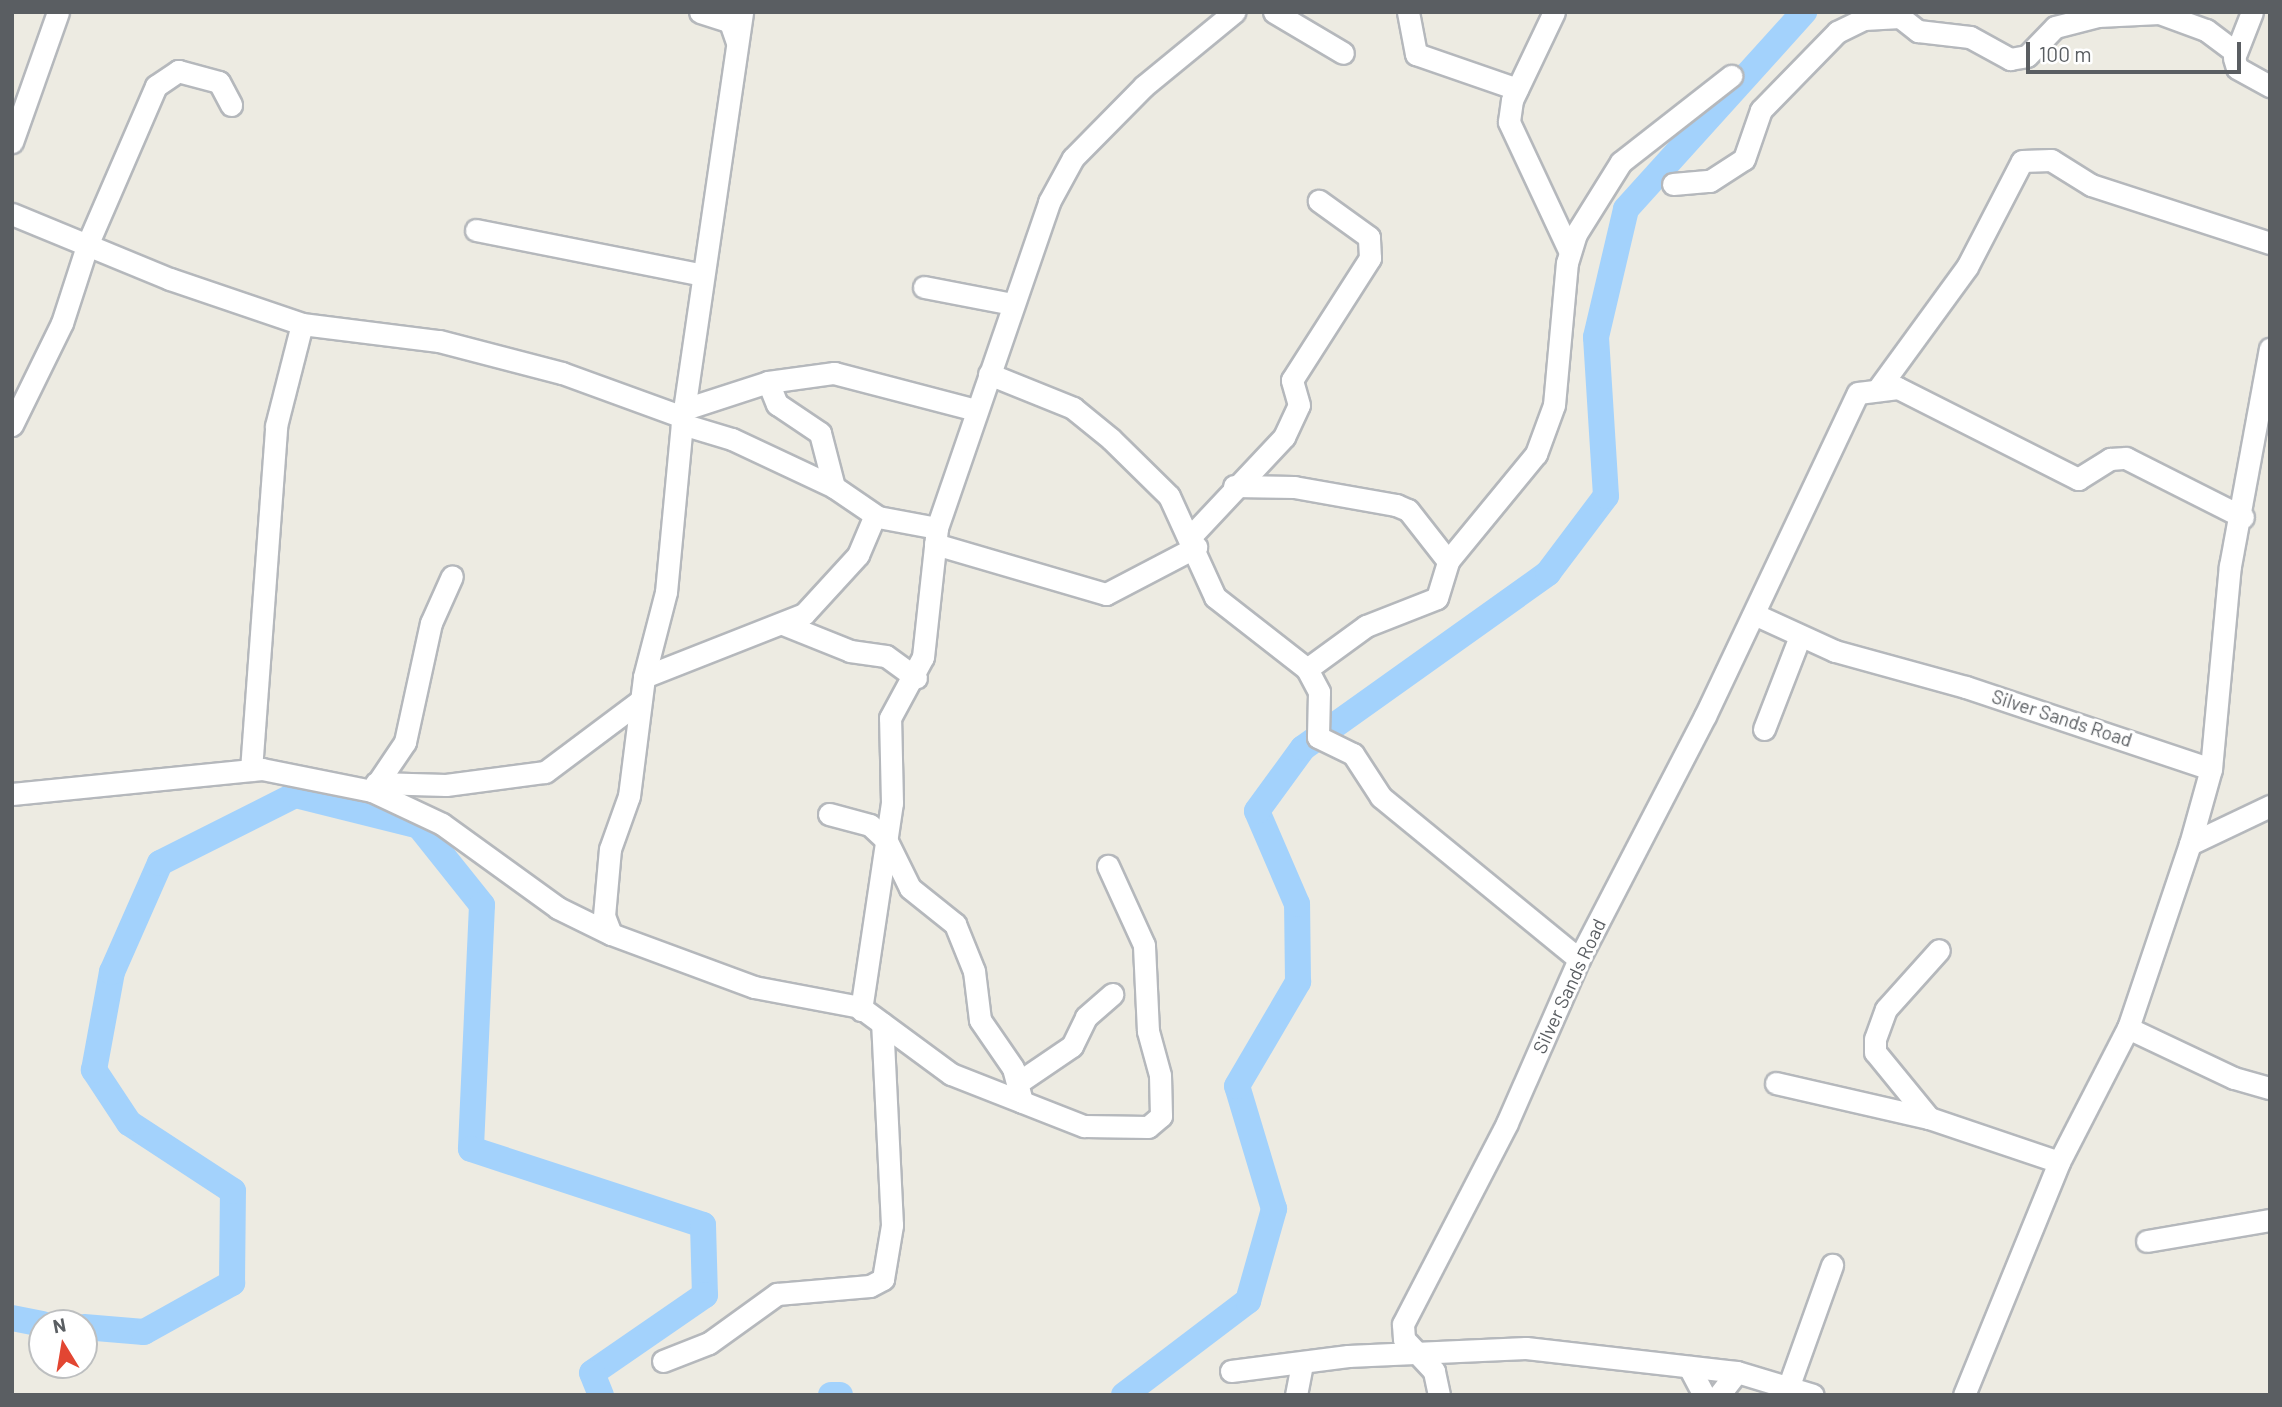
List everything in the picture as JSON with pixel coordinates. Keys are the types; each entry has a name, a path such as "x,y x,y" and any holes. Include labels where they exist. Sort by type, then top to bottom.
{"street":[{"path":"12,142 58,12"},
{"path":"700,12 730,22 737,44"},
{"path":"611,934 604,916 610,849 629,796 643,677 666,592 684,416 742,12"},
{"path":"861,1010 884,836 892,803 888,732 916,678 926,642 936,536 976,410 1049,202 1073,158 1144,86 1234,12"},
{"path":"1274,12 1343,53"},
{"path":"1408,12 1416,54 1517,89"},
{"path":"1554,12 1508,111 1511,131 1569,250"},
{"path":"2252,12 2234,50 2237,68 2270,86"},
{"path":"1673,184 1710,181 1744,159 1761,110 1837,33 1864,19 1900,17 1918,31 1970,37 2010,59 2027,56 2055,27 2098,16 2159,13 2206,30 2234,50"},
{"path":"12,425 62,323 88,243 162,79 178,71 219,82 231,105"},
{"path":"1307,669 1366,626 1437,598 1448,561 1536,454 1562,357 1569,250 1621,162 1731,76"},
{"name":"Silver Sands Road","path":"1439,1395 1434,1371 1404,1339 1403,1324 1507,1123 1579,959 1754,614 1851,400 1872,389 1967,267 2011,174 2032,157 2051,160 2091,185 2270,243"},
{"path":"12,214 302,324 439,341 562,373 684,416 834,487 875,515 1106,594 1193,542 1234,486 1297,417 1292,380 1371,253 1360,228 1319,201"},
{"path":"476,230 703,275"},
{"path":"924,286 1012,304"},
{"path":"251,770 276,426 302,324"},
{"path":"1964,1395 2059,1162 2128,1028 2190,844 2211,769 2230,566 2243,517 2252,417 2270,349"},
{"path":"684,416 768,382 834,373 976,410"},
{"path":"989,373 1073,408 1169,496 1193,542 1215,597 1307,669 1319,692 1318,737 1353,754 1381,797 1579,959"},
{"path":"768,382 777,404 820,433 834,487"},
{"path":"1872,389 1898,388 2073,478 2084,479 2110,459 2126,457 2243,517"},
{"path":"1234,486 1294,487 1396,505 1408,510 1448,561"},
{"path":"643,677 783,624 837,583 875,515"},
{"path":"374,787 405,742 431,623 452,576"},
{"name":"Silver Sands Road","path":"1754,614 1800,636 2211,769"},
{"path":"783,624 850,652 886,656 916,678"},
{"path":"1764,729 1800,636"},
{"path":"12,794 251,770 300,772 374,787 446,785 545,772 640,701"},
{"path":"374,787 442,824 558,908 611,934 754,988 861,1010 951,1074 1021,1093 1084,1126 1148,1127 1161,1116 1144,945 1108,866"},
{"path":"2190,844 2270,806"},
{"path":"829,814 870,825 884,836 910,888 955,925 974,971 983,1029 1021,1093"},
{"path":"1929,1118 1875,1052 1875,1039 1886,1009 1939,950"},
{"path":"1021,1093 1072,1046 1086,1017 1112,994"},
{"path":"663,1361 709,1343 778,1294 870,1286 883,1279 892,1225 882,1023"},
{"path":"2128,1028 2234,1078 2270,1088"},
{"path":"1776,1083 1929,1118 2059,1162"},
{"path":"2147,1241 2270,1220"},
{"path":"1788,1388 1832,1265"},
{"path":"1231,1371 1348,1356 1420,1357 1526,1348 1737,1372 1813,1395"},
{"path":"1296,1395 1302,1364"},
{"path":"1689,1367 1704,1395"},
{"path":"1719,1395 1737,1372"}],"waterway":[{"path":"1124,1395 1248,1301 1274,1209 1237,1086 1298,982 1297,904 1257,811 1303,748 1548,573 1606,496 1596,337 1626,209 1804,12"},
{"path":"98,1328 144,1332 232,1283 233,1191 129,1123 94,1070 112,972 160,863 295,795 419,826 482,905 471,1149 703,1225 705,1295 592,1373 601,1395"},
{"path":"12,1318 28,1321"},
{"path":"831,1395 840,1395"}]}
